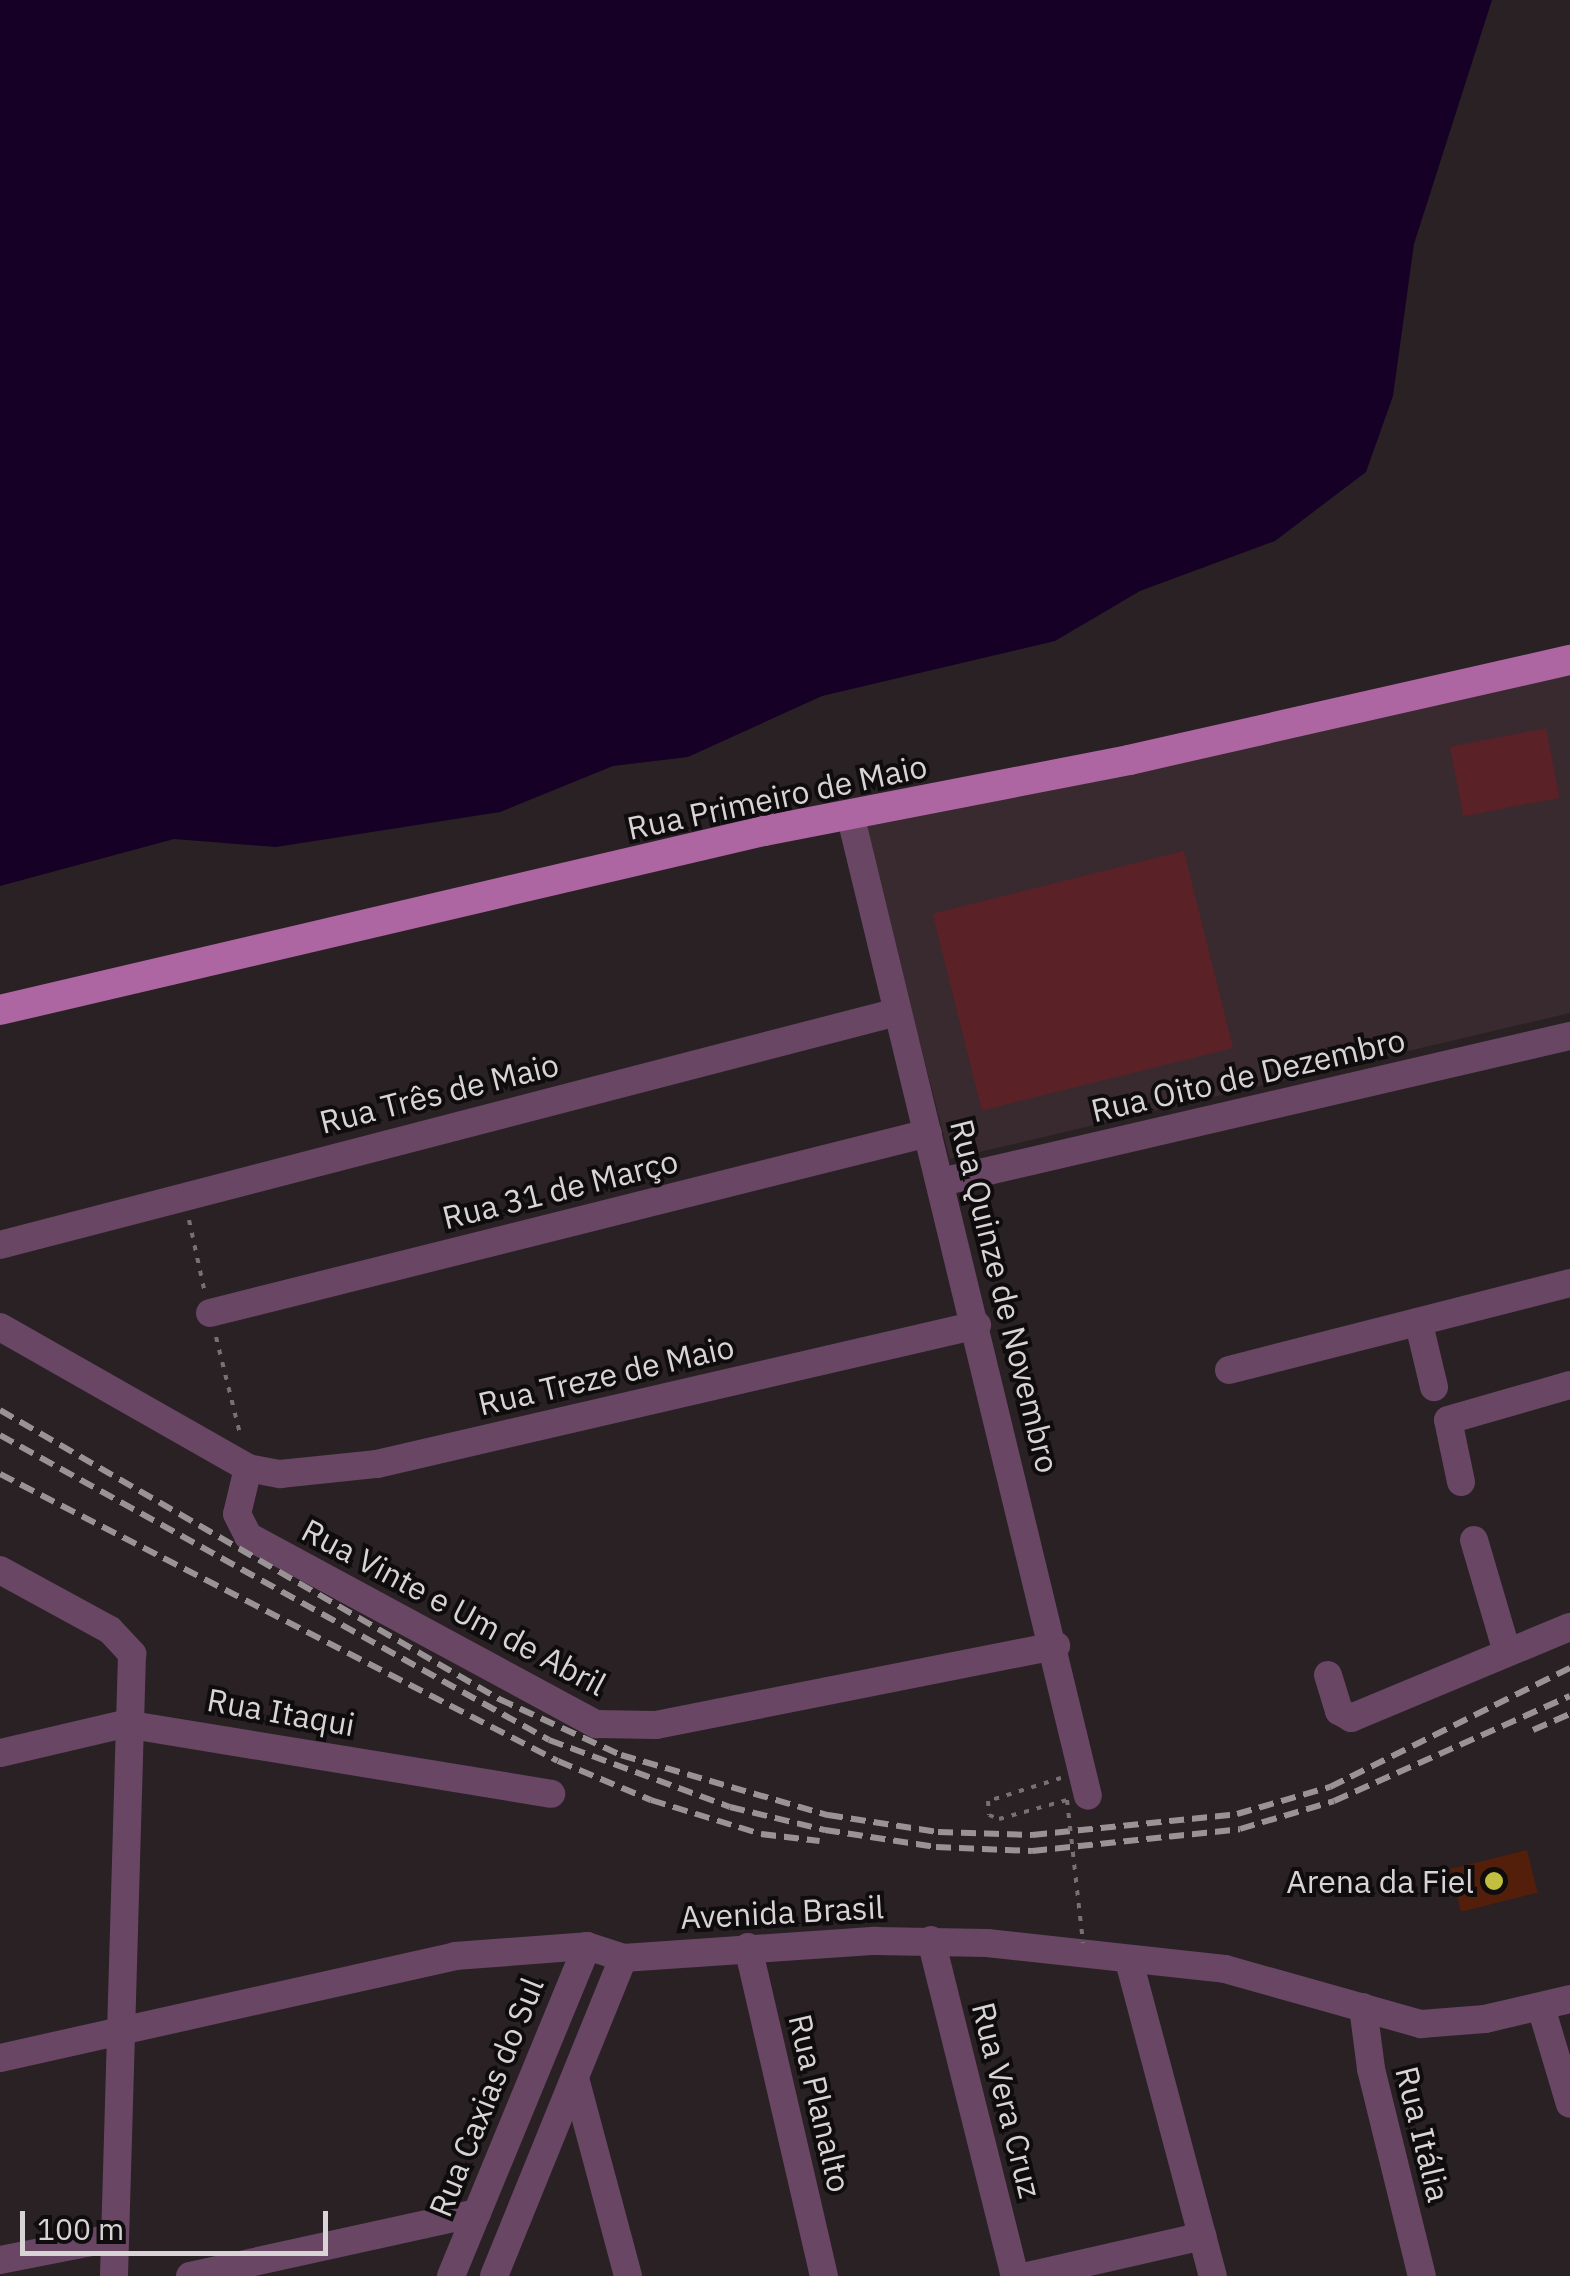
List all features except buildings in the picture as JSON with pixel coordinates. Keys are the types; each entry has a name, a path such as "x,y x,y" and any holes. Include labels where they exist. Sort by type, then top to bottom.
{"main road":[{"name":"Rua Primeiro de Maio","path":"0,1010 850,814 1129,760 1570,660"}],"street":[{"name":"Rua Quinze de Novembro","path":"850,814 1056,1646 1088,1796"},
{"name":"Rua Três de Maio","path":"0,1246 897,1012"},
{"name":"Rua Oito de Dezembro","path":"941,1182 1570,1036"},
{"name":"Rua 31 de Março","path":"210,1313 928,1132"},
{"path":"1229,1370 1570,1284"},
{"path":"1419,1324 1434,1388"},
{"name":"Rua Treze de Maio","path":"248,1468 312,1473 378,1464 977,1325"},
{"path":"0,1326 248,1468"},
{"path":"1461,1482 1448,1420 1570,1385"},
{"name":"Rua Vinte e Um de Abril","path":"248,1468 237,1514 248,1536 596,1724 656,1724 1056,1646"},
{"path":"1474,1540 1507,1652"},
{"path":"0,1570 128,1646 114,2276"},
{"path":"1328,1675 1339,1711 1351,1718 1570,1626"},
{"name":"Rua Itaqui","path":"0,1753 126,1724 550,1794"},
{"name":"Avenida Brasil","path":"0,2058 455,1956 587,1946 623,1958 748,1947 931,1940 1265,1977 1400,2021 1446,2024 1570,1999"},
{"name":"Rua Vera Cruz","path":"931,1940 1014,2276"},
{"name":"Rua Caxias do Sul","path":"451,2276 587,1946"},
{"name":"Rua Planalto","path":"748,1947 824,2276"},
{"path":"494,2276 623,1958"},
{"path":"1129,1961 1213,2276"},
{"name":"Rua Itália","path":"1363,2007 1371,2070 1422,2276"},
{"path":"1542,2007 1570,2104"},
{"path":"575,2078 628,2276"},
{"path":"190,2276 476,2213"},
{"path":"1028,2276 1202,2236"},
{"path":"0,2260 112,2238"}],"path":[{"path":"1061,1778 988,1800 989,1815 999,1819 1066,1800 1083,1943"}],"shaded area":[{"path":"0,0 1492,0 1414,244 1393,396 1366,472 1275,541 1140,591 1055,641 822,696 688,757 613,766 500,812 276,847 174,839 0,886"},
{"path":"1570,673 1570,1013 950,1159 862,822"},
{"name":"Arena da Fiel","path":"1527,1850 1538,1893 1461,1912 1450,1869"}],"railway":[{"path":"0,1410 499,1699 621,1755 828,1815 938,1832 1032,1835 1237,1814 1330,1787 1570,1668"},
{"path":"0,1435 549,1740 730,1807 825,1830 936,1847 1032,1851 1240,1829 1334,1801 1570,1696"},
{"path":"0,1474 558,1761 651,1800 761,1834 820,1841"},
{"path":"1533,1730 1570,1714"}],"place":[{"name":"Arena da Fiel","path":"1494,1881"}]}
